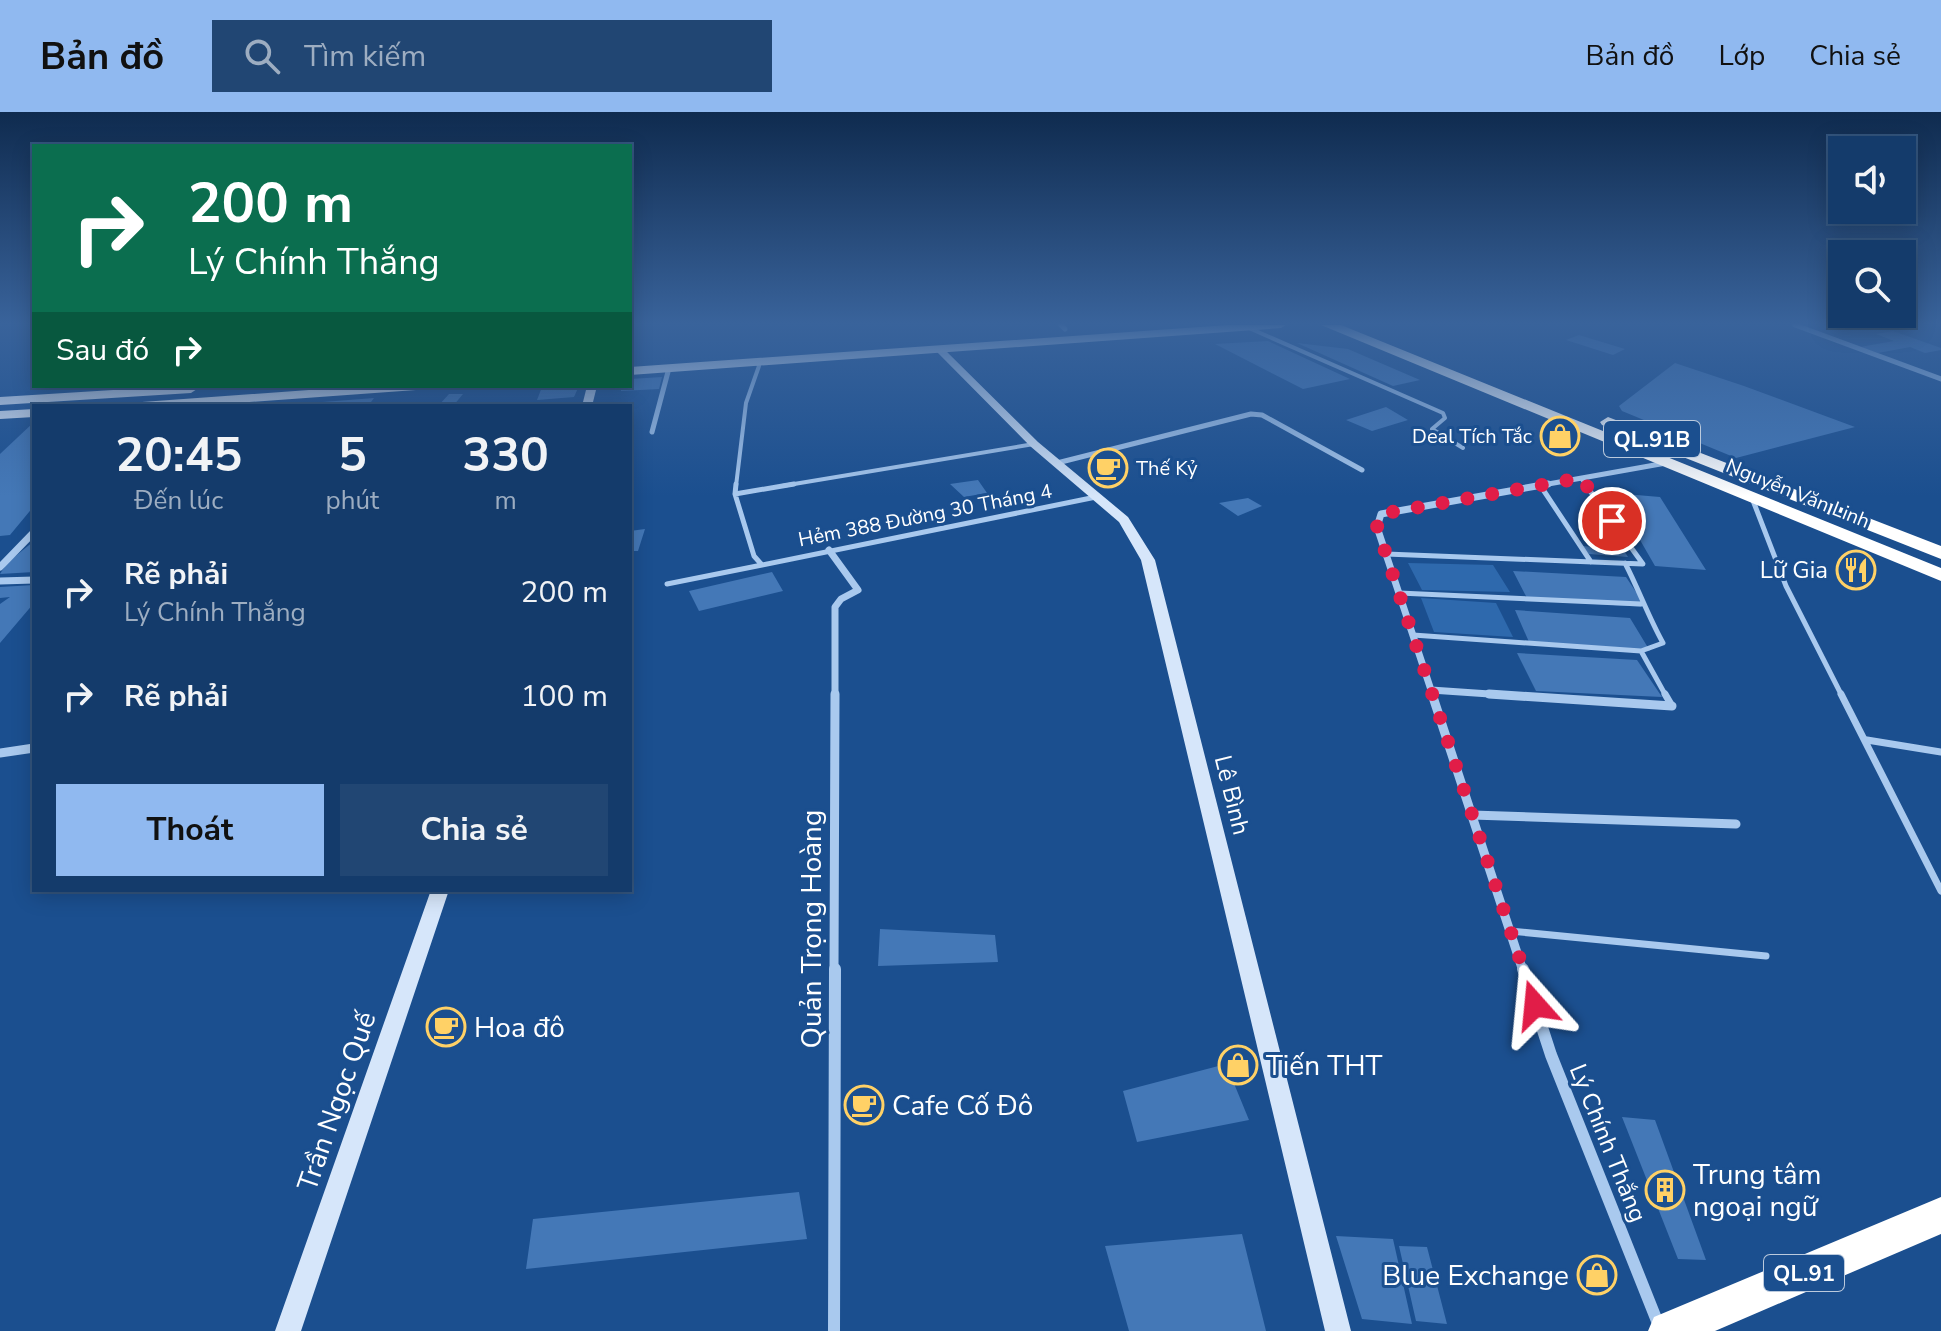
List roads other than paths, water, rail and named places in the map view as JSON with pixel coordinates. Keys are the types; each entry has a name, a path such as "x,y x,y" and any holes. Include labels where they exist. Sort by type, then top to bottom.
{"highway":[{"name":"Nguyễn Văn Linh","path":"1467,382 1941,575"},
{"name":"Nguyễn Văn Linh","path":"1508,382 1941,553"},
{"name":"QL.91","path":"1668,1331 1941,1215"}],"main road":[{"path":"0,401 167,388"},
{"path":"183,404 390,388"},
{"path":"0,415 32,413"}],"street":[{"path":"652,432 665,382"},
{"name":"Lê Bình","path":"972,382 1034,444 1124,520 1148,560 1338,1331"},
{"path":"1057,463 1251,414 1262,415 1362,470"},
{"name":"Lý Chính Thắng","path":"1661,1331 1551,1055 1377,527 1381,514 1666,463"},
{"path":"0,567 32,534"},
{"name":"Quản Trọng Hoàng","path":"829,550 858,590 841,599 835,607 834,1331"},
{"path":"0,581 32,580"},
{"path":"1431,690 1672,706"},
{"path":"0,753 32,748"},
{"path":"1472,815 1736,824"},
{"name":"Trần Ngọc Quế","path":"288,1331 439,892"}],"lane":[{"path":"754,382 746,403 735,494 754,556 762,565"},
{"path":"1372,382 1443,413 1445,418 1432,429 1463,448"},
{"path":"735,494 1034,444"},
{"path":"1386,554 1643,564 1581,478"},
{"path":"1540,485 1591,562"},
{"name":"Hẻm 388 Đường 30 Tháng 4","path":"667,584 1096,497"},
{"path":"1752,498 1786,586 1867,740 1941,891"},
{"path":"1413,635 1641,651 1663,643 1641,604 1642,596 1625,563"},
{"path":"1399,593 1641,604"},
{"path":"1641,651 1672,706"},
{"path":"1867,740 1941,752"},
{"path":"1510,931 1766,956"}],"place":[{"name":"Deal Tích Tắc","path":"1560,436"},
{"name":"Thế Kỷ","path":"1108,468"},
{"name":"Lữ Gia","path":"1856,570"},
{"name":"Hoa đô","path":"446,1027"},
{"name":"Tiến THT","path":"1238,1065"},
{"name":"Cafe Cố Đô","path":"864,1105"},
{"name":"Trung tâm ngoại ngữ","path":"1665,1190"},
{"name":"Blue Exchange","path":"1597,1275"}]}
